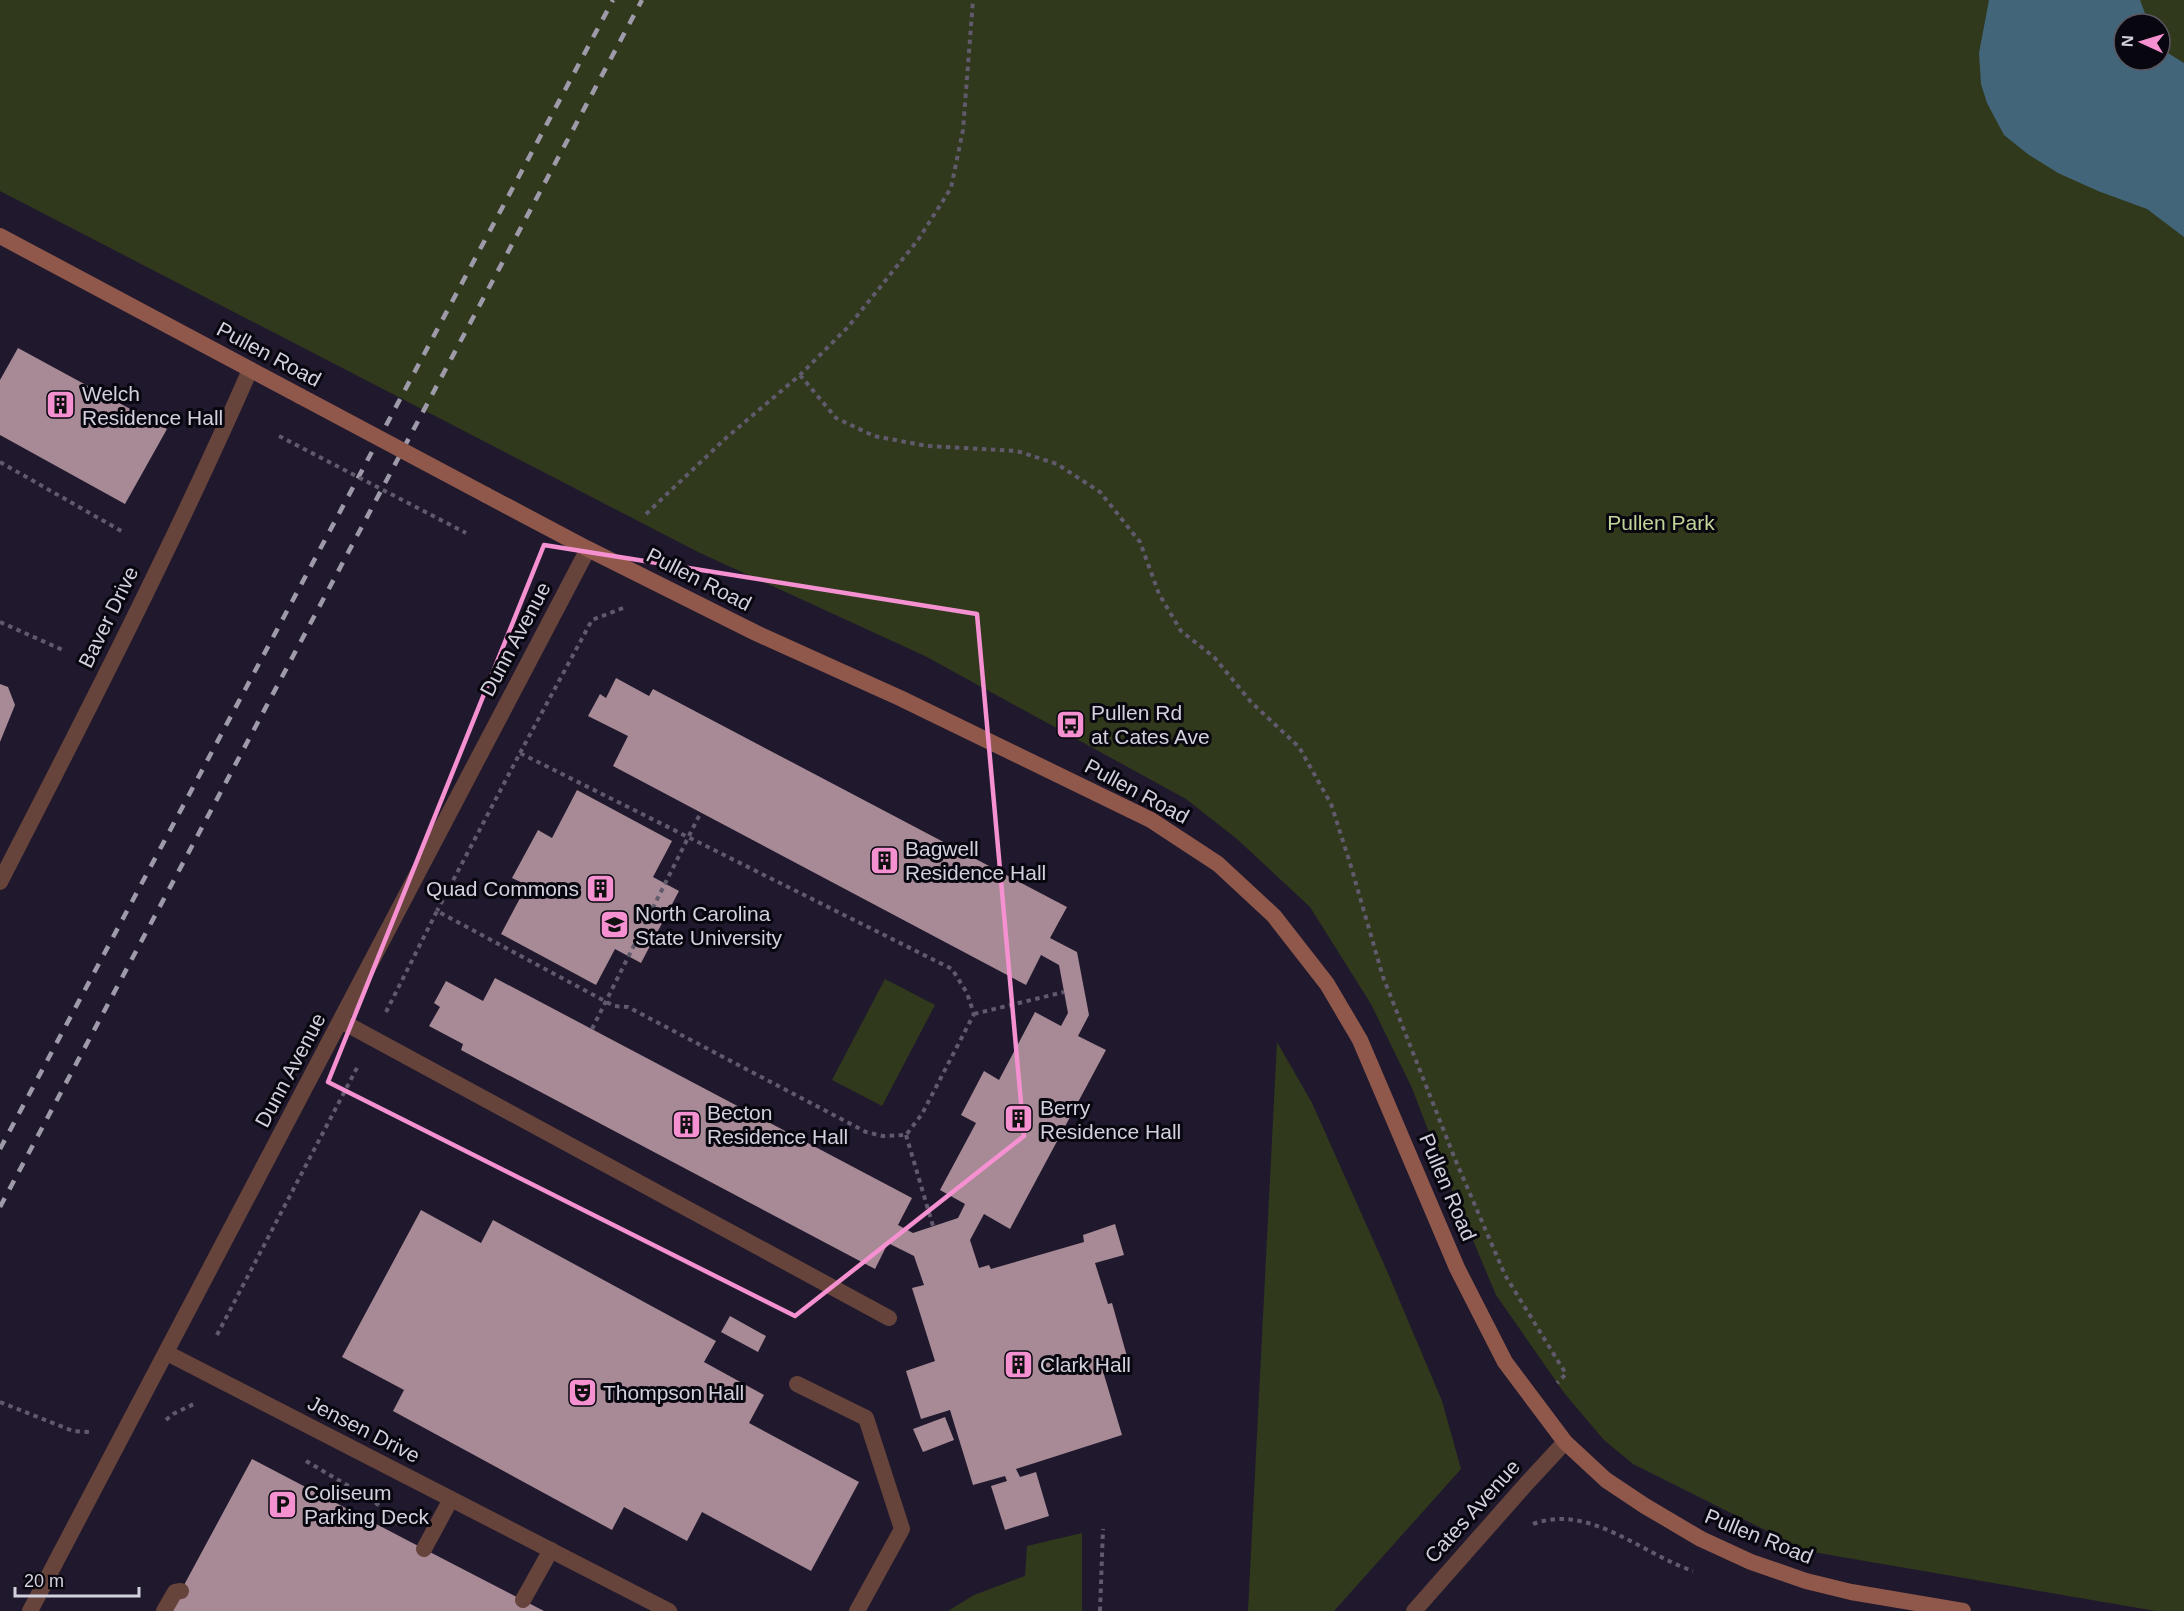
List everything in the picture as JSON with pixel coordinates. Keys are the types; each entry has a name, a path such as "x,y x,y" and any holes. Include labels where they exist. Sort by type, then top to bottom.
{"main road":[{"name":"Pullen Road","path":"0,236 588,549 756,633 900,698 1151,820 1218,864 1274,916 1327,984 1360,1040 1457,1268 1505,1362 1565,1442 1606,1480 1645,1506 1701,1539 1751,1562 1806,1581 1851,1592 1964,1611"}],"street":[{"name":"Baver Drive","path":"0,882 80,727 226,426 250,370"},
{"name":"Dunn Avenue","path":"30,1611 588,549"},
{"path":"341,1021 889,1318"},
{"name":"Jensen Drive","path":"167,1353 669,1611"},
{"path":"797,1384 867,1418 902,1529 857,1611"},
{"name":"Cates Avenue","path":"1414,1611 1565,1442"},
{"path":"424,1549 451,1499"},
{"path":"523,1600 551,1550"},
{"path":"164,1611 175,1592 181,1591"}],"path":[{"path":"646,514 726,438 800,375 848,327 918,240 951,188 963,130 973,0"},
{"path":"800,375 836,418 874,436 927,446 1017,451 1057,464 1100,492 1140,542 1159,594 1181,631 1214,657 1251,702 1299,747 1331,804 1383,977 1505,1275 1566,1374 1554,1386"},
{"path":"279,436 466,533"},
{"path":"0,462 123,532"},
{"path":"217,1335 437,911 592,620 623,608"},
{"path":"0,622 65,651"},
{"path":"520,753 952,969 968,993 974,1014 922,1114 906,1135"},
{"path":"592,1029 701,813"},
{"path":"437,911 614,1006 628,1007 866,1132 884,1136 906,1135"},
{"path":"974,1014 1064,992"},
{"path":"906,1135 933,1226"},
{"path":"0,1402 73,1431 94,1433"},
{"path":"165,1422 173,1414 195,1403 206,1408"},
{"path":"297,1456 374,1501 401,1527"},
{"path":"1528,1526 1561,1518 1580,1520 1609,1531"},
{"path":"1100,1611 1103,1529"}],"highlighted area":[{"path":"544,545 977,614 1024,1136 795,1316 328,1082"}],"green space":[{"name":"Pullen Park","path":"0,0 2184,0 2184,1611 2156,1611 1807,1551 1633,1464 1604,1440 1565,1394 1496,1295 1412,1088 1371,1004 1310,907 1237,839 1186,799 925,656 698,552 0,191"},
{"path":"885,979 935,1005 882,1106 832,1080"},
{"path":"1277,1042 1312,1103 1387,1271 1442,1401 1461,1469 1334,1611 1248,1611"},
{"path":"1082,1533 1082,1611 948,1611 974,1595 1025,1576 1027,1546"}],"water":[{"path":"1989,0 2140,0 2144,12 2112,12 2112,72 2172,72 2172,56 2184,63 2184,237 2147,209 2058,173 2029,155 2004,135 1987,103 1981,84 1979,53"}],"building":[{"name":"Welch Residence Hall","path":"18,348 167,429 125,504 0,435 0,380"},
{"path":"616,678 649,696 653,689 1067,907 1050,938 1077,952 1089,1015 1078,1036 1106,1050 1010,1229 984,1214 970,1240 979,1268 989,1265 991,1269 1084,1242 1083,1235 1115,1224 1124,1255 1095,1263 1108,1304 1112,1303 1128,1360 1102,1368 1122,1435 1016,1469 1020,1477 1036,1472 1049,1516 1005,1530 991,1486 1007,1481 1005,1476 973,1485 950,1410 921,1419 906,1371 935,1361 912,1288 924,1285 914,1256 888,1243 875,1269 461,1050 463,1044 429,1026 440,1007 434,1003 446,981 483,1001 495,978 912,1198 898,1225 913,1233 958,1218 965,1204 940,1190 976,1123 961,1115 984,1071 999,1080 1035,1012 1061,1026 1068,1013 1059,965 1041,955 1026,985 613,766 628,736 588,716 600,694 606,698"},
{"path":"0,684 8,687 15,705 0,742"},
{"name":"Quad Commons","path":"577,790 672,841 653,877 679,891 641,963 615,949 596,985 501,934 527,885 512,878 538,830 552,838"},
{"name":"Thompson Hall","path":"421,1210 481,1243 493,1220 716,1341 704,1362 764,1395 749,1423 859,1482 811,1571 702,1512 687,1541 624,1507 612,1530 393,1411 404,1390 342,1357"},
{"path":"730,1316 766,1336 758,1352 721,1332"},
{"path":"945,1417 954,1440 923,1452 913,1429"},
{"name":"Coliseum Parking Deck","path":"252,1459 424,1549 544,1611 170,1611"}],"railway":[{"path":"0,1149 613,0"},
{"path":"0,1207 642,0"}],"place":[{"name":"Welch Residence Hall","path":"61,405"},
{"name":"Pullen Rd at Cates Ave","path":"1070,724"},
{"name":"Bagwell Residence Hall","path":"884,860"},
{"name":"Quad Commons","path":"600,888"},
{"name":"North Carolina State University","path":"614,925"},
{"name":"Berry Residence Hall","path":"1019,1119"},
{"name":"Becton Residence Hall","path":"686,1124"},
{"name":"Clark Hall","path":"1019,1364"},
{"name":"Thompson Hall","path":"582,1392"},
{"name":"Coliseum Parking Deck","path":"283,1504"}]}
